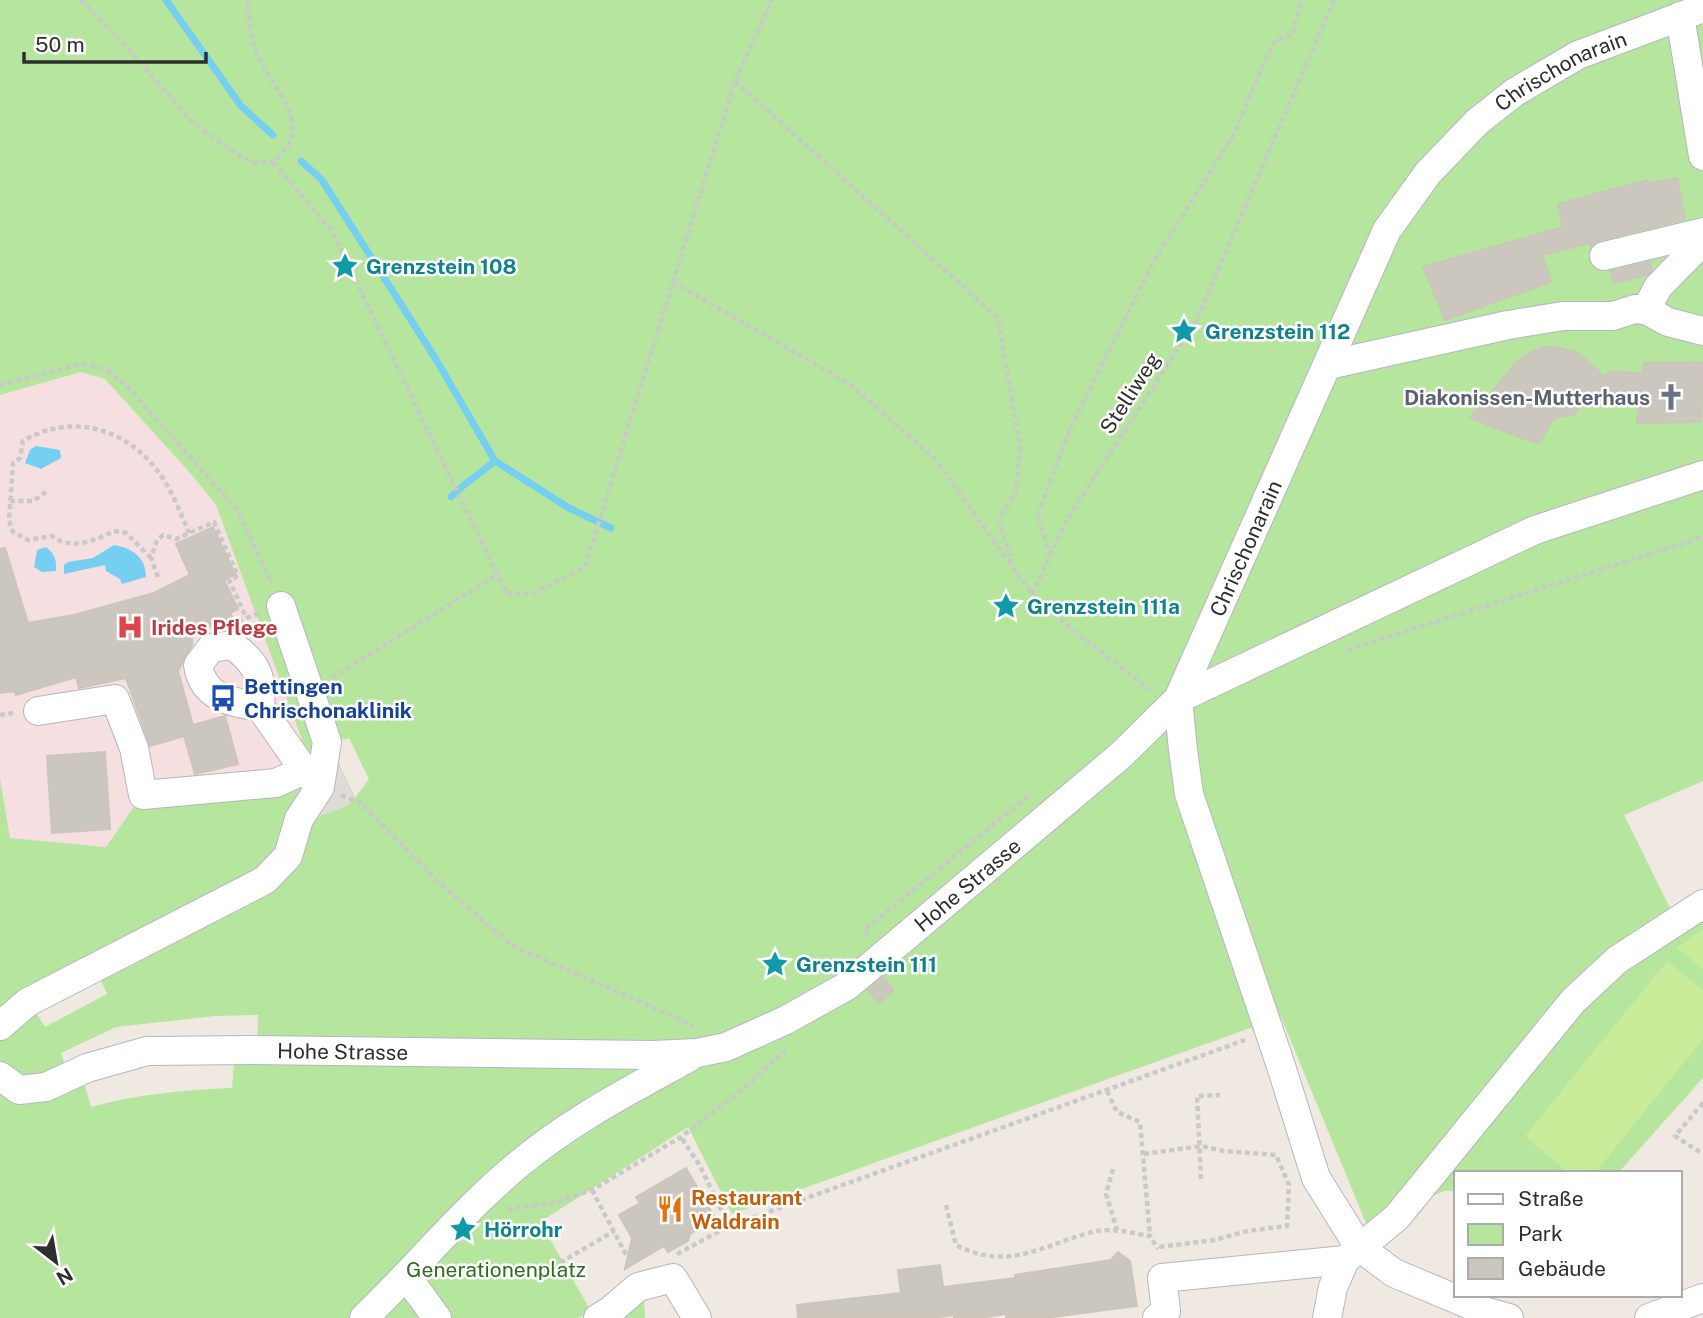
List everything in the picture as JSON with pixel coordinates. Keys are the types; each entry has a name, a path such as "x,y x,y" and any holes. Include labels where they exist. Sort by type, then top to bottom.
{"street":[{"path":"1692,12 1703,156"},
{"name":"Chrischonarain","path":"1178,699 1387,230 1428,173 1477,122 1515,92 1578,55 1692,12"},
{"path":"1604,256 1703,232"},
{"path":"1646,310 1658,287 1703,241"},
{"path":"1328,365 1508,325 1563,316 1614,316 1635,309 1646,310 1668,322 1703,331"},
{"path":"1352,1254 1316,1178 1189,794 1178,699 1535,530 1703,475"},
{"path":"0,1026 28,1002 265,880 288,856 312,778 327,742 281,607"},
{"path":"38,711 115,699 134,748 143,795 312,778"},
{"name":"Hohe Strasse","path":"0,1076 19,1090 46,1087 87,1068 147,1051 653,1055 696,1053 726,1047 786,1020 847,986 1121,755 1178,699"},
{"path":"260,707 312,778"},
{"path":"1327,1318 1333,1287 1352,1254 1397,1217 1573,1001 1617,960 1703,904"},
{"name":"Hohe Strasse","path":"364,1318 407,1277 470,1209 518,1164 594,1110 696,1053"},
{"path":"1157,1318 1166,1311 1156,1279 1352,1254 1487,1312 1509,1318"},
{"path":"407,1277 438,1318"},
{"path":"598,1318 638,1287 673,1278 697,1318"},
{"path":"1649,1318 1703,1298"}],"path":[{"path":"81,0 128,48 191,121 234,153 253,163 273,162 286,149 293,130 288,109 258,56 249,25 248,0"},
{"path":"273,162 332,231 506,593 534,593 585,567 735,82 772,0"},
{"path":"1050,556 1038,514 1070,429 1155,259 1234,134 1276,40 1292,35 1301,0"},
{"name":"Stelliweg","path":"1032,594 1068,518 1196,321 1335,0"},
{"path":"735,82 998,318 1020,448 1016,491 999,520 1013,567"},
{"path":"673,282 851,385 935,459 1032,594 1080,636 1159,695 1178,699"},
{"path":"0,385 80,364 106,369 127,385 238,510 253,538 281,607"},
{"path":"158,577 151,558 126,533 114,531 93,542 60,542 52,536 28,541 13,532 9,521 13,463 20,458 23,441 39,432 64,426 88,426 112,434 142,453 159,472 189,533"},
{"path":"10,501 38,500 49,490"},
{"path":"151,558 158,540 163,535 176,538 214,522 238,576 229,580 246,617"},
{"path":"1336,653 1703,537"},
{"path":"309,693 498,574"},
{"path":"312,778 359,802 440,884 513,946 677,1018 726,1047"},
{"path":"672,1257 729,1226 1269,1032"},
{"path":"470,1209 494,1210 549,1204 592,1190 681,1137 744,1088 793,1044"},
{"path":"1107,1090 1117,1112 1140,1122 1150,1236 1158,1247 1156,1279"},
{"path":"1201,1179 1197,1096 1220,1095"},
{"path":"1703,1103 1675,1136 1703,1154"},
{"path":"681,1137 700,1166 729,1226"},
{"path":"1144,1154 1200,1146 1224,1151 1276,1155 1289,1185 1287,1226 1247,1231 1215,1240 1158,1247"},
{"path":"1113,1169 1107,1194 1117,1230"},
{"path":"592,1190 644,1286"},
{"path":"946,1205 957,1245 968,1251 1002,1256 1027,1255 1093,1232 1117,1230 1150,1236"},
{"path":"554,1266 614,1231"}],"shaded area":[{"name":"Irides Pflege","path":"81,372 105,379 216,505 306,748 275,792 106,847 10,838 0,778 0,395"},
{"path":"328,742 354,798 349,805 310,820"}],"green space":[{"name":"Generationenplatz","path":"0,0 1703,0 1703,781 1624,815 1672,912 1703,896 1703,1078 1620,1171 1454,1171 1454,1191 1444,1191 1366,1223 1281,1017 732,1214 688,1127 540,1222 592,1313 577,1318 0,1318 0,778 10,838 106,847 133,808 275,792 305,748 216,505 105,379 81,372 0,395","holes":["349,738 369,779 355,798 329,743","99,976 107,994 45,1027 35,1011","258,1015 257,1050 235,1051 232,1088 161,1093 91,1107 82,1075 70,1080 61,1053 116,1027 215,1016"]},
{"path":"1703,929 1703,969 1677,948"},
{"path":"1667,961 1703,990 1703,1039 1597,1171 1567,1171 1525,1136"},
{"path":"644,1299 645,1318 617,1318"}],"water":[{"path":"36,446 60,450 61,458 41,469 25,463 30,450"},
{"path":"114,545 127,548 141,559 146,577 122,584 120,579 106,571 105,565 64,574 64,565 68,562 93,558"},
{"path":"46,547 55,558 56,571 42,572 34,567 37,550"}],"building":[{"path":"1677,178 1685,219 1600,240 1591,247 1590,243 1542,255 1551,282 1445,320 1423,267 1563,227 1558,204 1648,180 1649,183"},
{"path":"1650,262 1652,270 1647,275 1614,283 1611,271"},
{"path":"1545,347 1578,353 1604,376 1613,371 1642,374 1644,363 1703,362 1701,422 1637,423 1639,399 1586,398 1574,414 1554,418 1538,444 1470,418 1517,362 1533,351"},
{"path":"213,527 235,574 224,580 238,609 230,613 232,617 192,635 192,645 178,671 193,725 225,716 238,764 195,774 184,736 150,746 126,678 79,688 76,677 16,695 15,691 0,693 0,549 5,548 28,623 74,615 154,593 190,575 176,544"},
{"path":"105,752 110,829 52,833 47,756"},
{"path":"883,977 894,990 879,1003 868,990"},
{"name":"Restaurant Waldrain","path":"686,1168 714,1216 690,1234 688,1241 668,1252 664,1246 625,1269 632,1238 619,1215 640,1203 636,1197"},
{"path":"1118,1252 1130,1261 1137,1306 1045,1318 1006,1318 1006,1314 978,1318 954,1318 954,1315 934,1318 798,1318 797,1305 901,1293 898,1270 940,1265 943,1287 1016,1278 1015,1275 1111,1260"}],"waterway":[{"path":"166,0 241,106 273,135"},
{"path":"301,161 322,180 437,361 495,461 569,508 611,528"},
{"path":"451,497 495,461"}],"place":[{"name":"Grenzstein 108","path":"345,266"},
{"name":"Grenzstein 112","path":"1184,331"},
{"name":"Diakonissen-Mutterhaus","path":"1671,397"},
{"name":"Grenzstein 111a","path":"1006,606"},
{"name":"Irides Pflege","path":"130,627"},
{"name":"Bettingen Chrischonaklinik","path":"223,698"},
{"name":"Grenzstein 111","path":"775,964"},
{"name":"Restaurant Waldrain","path":"670,1209"},
{"name":"Hörrohr","path":"463,1229"}]}
